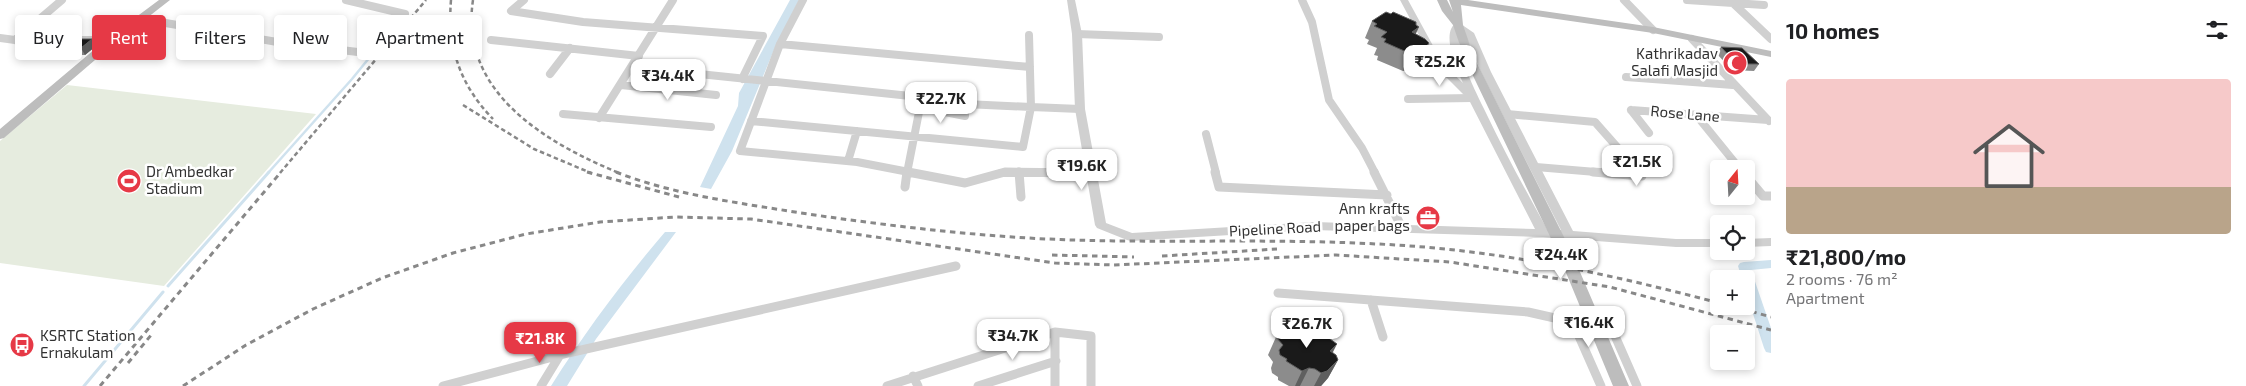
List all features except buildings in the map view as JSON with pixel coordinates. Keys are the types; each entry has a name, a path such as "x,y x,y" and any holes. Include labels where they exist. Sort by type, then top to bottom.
{"main road":[{"path":"147,15 165,0"},
{"path":"1442,0 1460,30"},
{"path":"1621,386 1564,251 1469,57 1460,30 1454,0 1653,30 1771,54"},
{"path":"1471,0 1489,6"},
{"path":"0,135 92,57"}],"street":[{"path":"44,15 62,0"},
{"path":"346,0 405,14"},
{"path":"524,0 511,11 583,22 763,36 744,79"},
{"path":"599,118 672,1 663,0"},
{"path":"803,0 763,81 740,152 848,161 965,183 1005,172 1091,173"},
{"path":"1071,0 1077,34 1080,109 1101,225 1131,237"},
{"path":"1302,0 1312,22 1329,100 1362,148 1402,228"},
{"path":"1404,0 1439,65 1472,98"},
{"path":"1624,0 1653,30"},
{"path":"1687,0 1764,5"},
{"path":"1734,4 1771,39"},
{"path":"166,23 283,43 357,52"},
{"path":"1542,233 1472,98 1456,52 1454,31 1460,30 1469,33 1508,116 1536,167 1569,235"},
{"path":"1077,34 1159,37"},
{"path":"751,121 916,135 1023,147 1031,107 1028,35"},
{"path":"0,38 15,40"},
{"path":"1692,39 1770,122"},
{"path":"491,40 639,56"},
{"path":"780,44 1030,67"},
{"path":"550,74 570,48"},
{"path":"632,67 920,98 916,135 906,172 905,187"},
{"path":"1626,77 1733,84"},
{"path":"621,85 716,95"},
{"path":"1408,99 1472,98"},
{"path":"920,107 965,116 965,104 1080,109"},
{"name":"Rose Lane","path":"1649,132 1631,110 1770,122"},
{"path":"563,114 712,127"},
{"path":"1483,117 1508,116 1595,122 1642,176 1536,167"},
{"path":"1697,116 1733,160"},
{"path":"848,161 857,131"},
{"path":"1206,134 1219,187 1387,195"},
{"path":"1019,172 1022,197"},
{"path":"1755,187 1763,196 1771,196"},
{"name":"Pipeline Road","path":"1131,237 1314,226 1542,233 1676,243 1710,243"},
{"path":"1755,242 1771,242"},
{"path":"443,386 598,346 956,266"},
{"path":"1278,293 1528,312 1568,321 1574,325 1612,329 1637,386"},
{"path":"1371,300 1382,337"},
{"path":"1574,325 1602,386"},
{"path":"1055,332 1055,386"},
{"path":"887,386 915,381 1055,332 1091,336 1091,386"},
{"path":"542,386 564,354"},
{"path":"978,386 1056,361"}],"shaded area":[{"name":"Dr Ambedkar Stadium","path":"67,85 316,114 164,286 0,263 0,141"}],"water":[{"path":"790,0 799,0 776,45 732,151 711,189 700,187 738,106 739,93"},
{"path":"665,232 676,232 596,339 567,386 551,386 605,307"}],"waterway":[{"path":"268,173 352,79 405,14"},
{"path":"168,286 269,172"},
{"path":"1771,264 1744,266 1771,348"},
{"path":"84,386 163,292"}],"railway":[{"path":"280,173 426,0"},
{"path":"451,0 451,34 458,64 472,93 493,119"},
{"path":"473,0 472,33 480,62 494,87 513,110 563,146 619,173"},
{"path":"463,105 534,149 591,173"},
{"path":"100,386 281,172"},
{"path":"587,172 679,197"},
{"path":"616,172 661,187 731,202 801,213 954,232 1047,239 1336,242 1464,251 1592,272 1710,301"},
{"path":"183,386 246,345 313,309 382,278 453,253 526,234 600,222 675,217 751,219 1055,263 1114,265 1336,255 1450,262 1610,287 1771,330"},
{"path":"1162,256 1277,249"},
{"path":"1052,255 1134,257"},
{"path":"1755,312 1771,317"},
{"path":"128,363 152,334"}],"place":[{"name":"Kathrikadav Salafi Masjid","path":"1735,63"},
{"name":"Dr Ambedkar Stadium","path":"129,181"},
{"name":"Ann krafts paper bags","path":"1428,218"},
{"name":"KSRTC Station Ernakulam","path":"22,345"}]}
